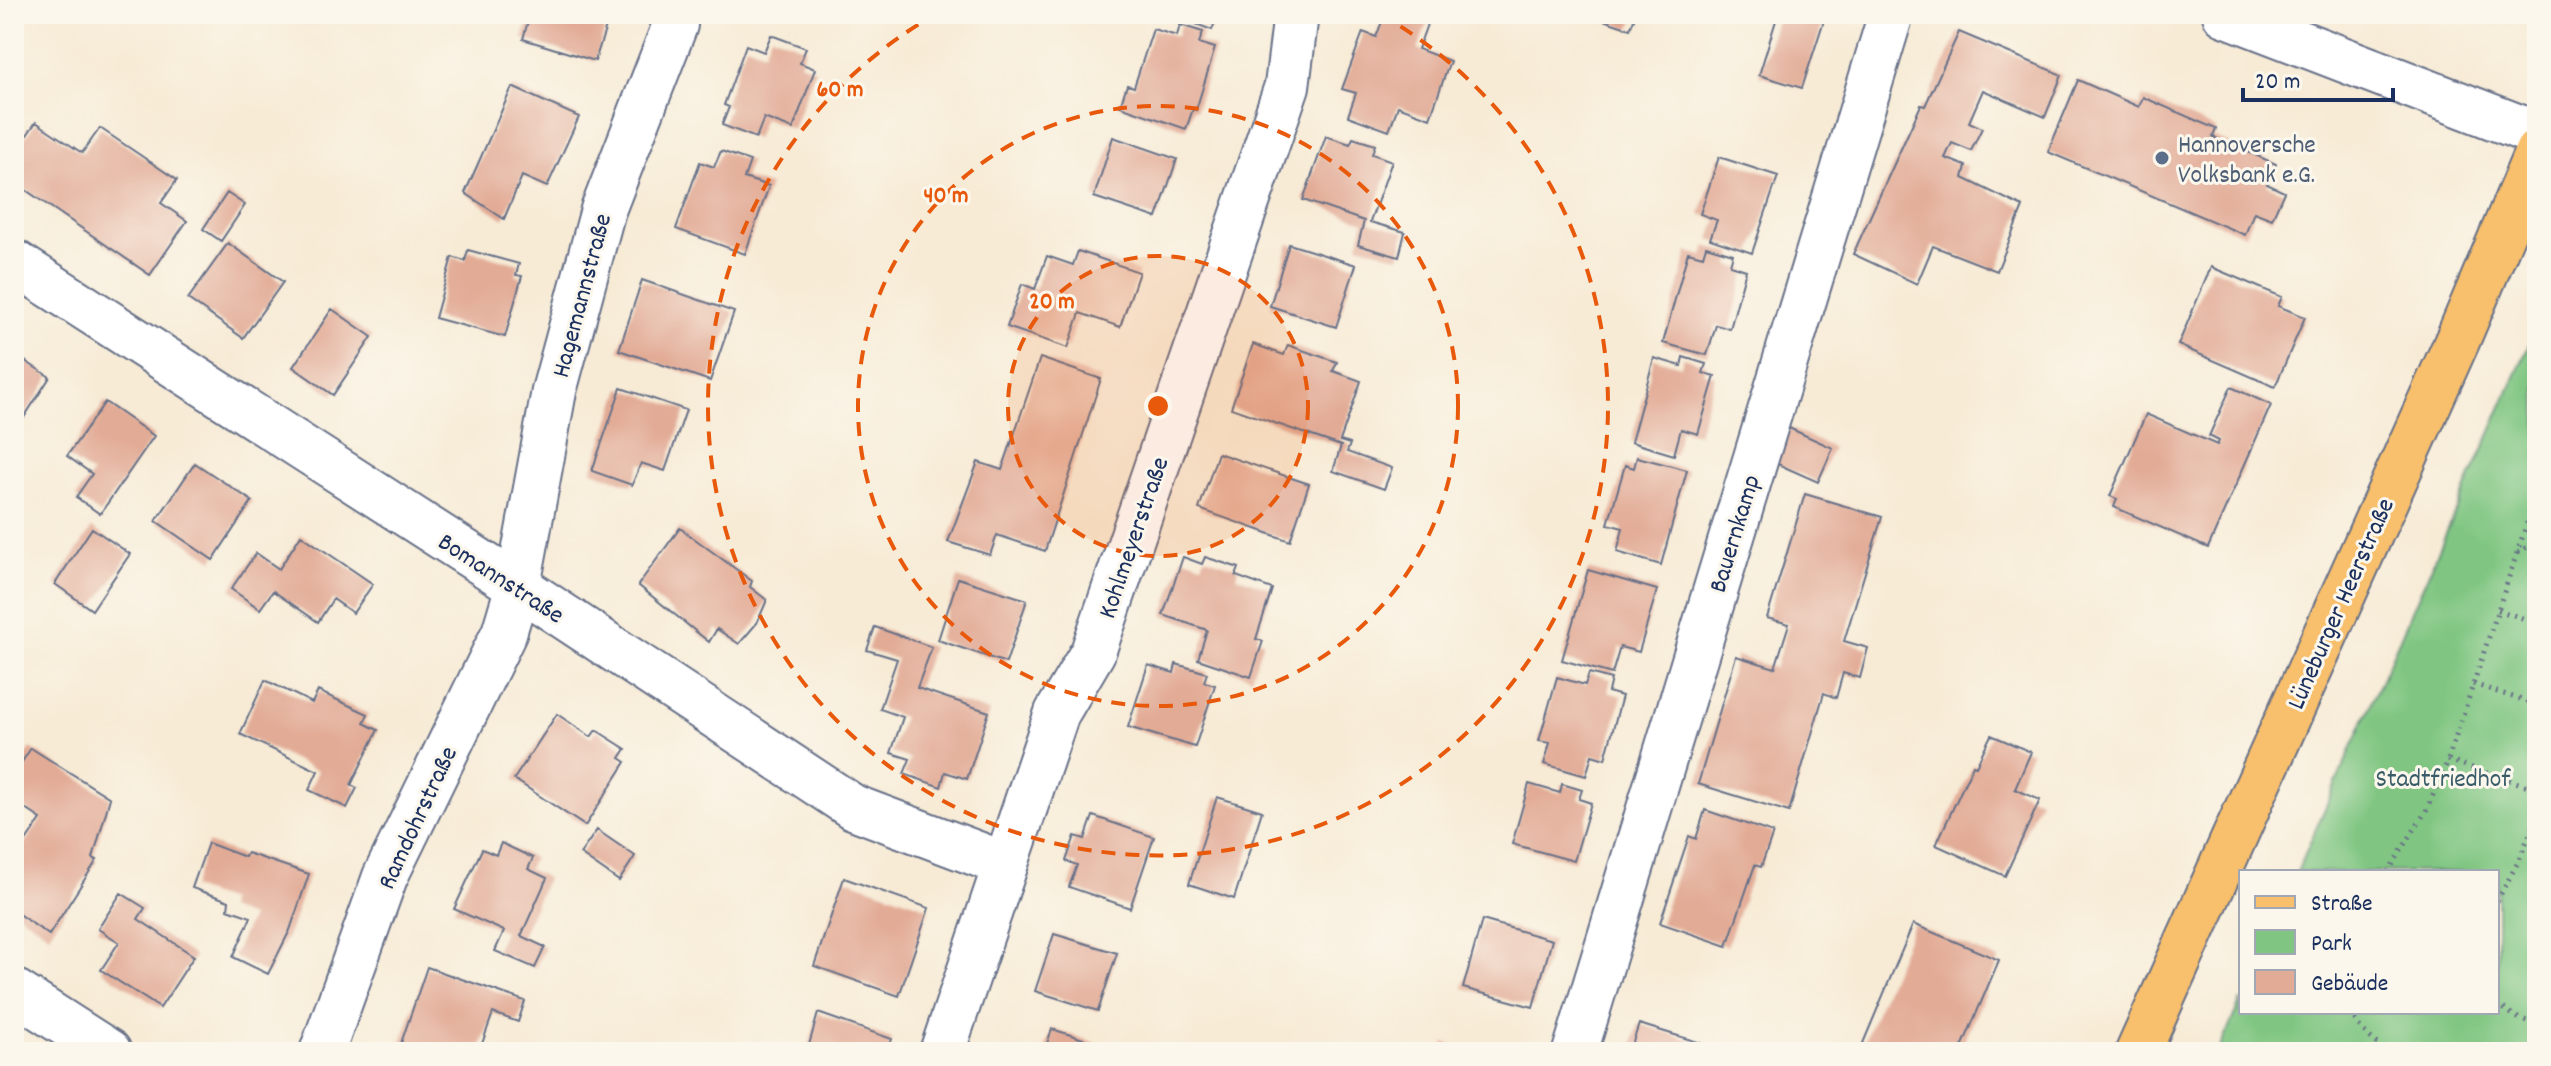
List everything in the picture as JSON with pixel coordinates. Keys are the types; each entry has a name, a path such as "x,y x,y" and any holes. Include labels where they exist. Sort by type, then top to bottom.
{"main road":[{"name":"Lüneburger Heerstraße","path":"2138,1052 2458,339 2537,152"}],"street":[{"name":"Hagemannstraße","path":"518,586 558,376 603,210 675,25 672,14"},
{"name":"Kohlmeyerstraße","path":"942,1052 1057,713 1093,652 1272,131 1287,86 1296,14"},
{"name":"Bauernkamp","path":"1575,1052 1891,14"},
{"path":"2225,14 2537,134"},
{"name":"Bomannstraße","path":"14,262 518,586 853,807 1004,864"},
{"name":"Ramdohrstraße","path":"322,1052 385,877 504,633 518,586"},
{"path":"14,991 109,1052"}],"path":[{"path":"2389,870 2426,811 2448,760 2537,493"},
{"path":"2517,554 2537,540"},
{"path":"2498,610 2537,623"},
{"path":"2473,684 2537,705"},
{"path":"2448,760 2537,789"},
{"path":"2499,897 2537,817"},
{"path":"2499,1005 2516,1017 2537,1025"},
{"path":"2352,1014 2355,1022 2390,1052"}],"green space":[{"name":"Stadtfriedhof","path":"2537,327 2537,1052 2218,1052 2239,1005 2239,1014 2499,1014 2499,870 2298,870"}],"building":[{"path":"530,14 610,14 595,61 523,39"},
{"path":"1169,14 1218,14 1212,30"},
{"path":"1385,14 1430,16 1418,49 1450,61 1430,118 1398,106 1389,131 1348,116 1356,93 1342,89 1363,32 1376,37"},
{"path":"1602,14 1636,14 1630,29 1600,19"},
{"path":"1778,14 1826,14 1802,88 1759,75"},
{"path":"1180,25 1203,32 1199,43 1215,48 1196,110 1193,109 1186,129 1120,106 1127,85 1134,87 1153,29 1177,36"},
{"path":"1959,32 2062,75 2045,117 1983,90 1969,122 1982,128 1971,151 1952,143 1945,158 1966,166 1963,178 2023,207 1997,271 1933,246 1917,284 1853,254 1921,105 1925,106"},
{"path":"771,35 806,48 800,63 815,69 793,129 764,118 756,138 722,125 729,107 724,105 746,45 764,52"},
{"name":"Hannoversche Volksbank e.G.","path":"2078,80 2139,107 2143,97 2216,129 2213,137 2276,164 2267,184 2284,192 2272,219 2254,212 2245,235 2048,152"},
{"path":"512,87 579,117 547,187 522,176 504,219 465,193"},
{"path":"36,122 82,153 100,128 177,180 161,203 187,221 150,275 14,182 14,154"},
{"path":"1326,136 1350,144 1353,138 1375,145 1372,154 1392,161 1370,222 1405,232 1399,257 1358,245 1364,221 1303,200"},
{"path":"1113,137 1177,159 1157,218 1094,197"},
{"path":"721,151 750,161 744,178 769,186 745,254 676,229 700,162 714,167"},
{"path":"1719,157 1778,176 1752,253 1710,239 1717,220 1700,214"},
{"path":"227,193 245,205 221,241 203,229"},
{"path":"228,243 283,282 243,338 188,299"},
{"path":"1289,244 1356,265 1336,327 1270,306"},
{"path":"1706,246 1733,254 1730,265 1746,270 1730,329 1716,325 1707,355 1663,343 1688,252 1703,256"},
{"path":"468,250 519,264 516,275 522,276 505,337 435,318 452,257 465,261"},
{"path":"1078,251 1139,272 1120,327 1080,313 1068,348 1007,327 1022,284 1035,289 1047,256 1073,265"},
{"path":"2211,267 2282,297 2278,306 2305,317 2275,387 2178,345"},
{"path":"642,280 734,312 710,381 619,350"},
{"path":"332,309 372,337 333,395 293,367"},
{"path":"1253,344 1284,355 1288,345 1337,362 1333,371 1361,381 1340,441 1350,444 1347,452 1392,468 1384,489 1333,471 1341,446 1231,408"},
{"path":"14,354 50,377 14,433"},
{"path":"1683,357 1706,364 1703,373 1715,376 1698,434 1681,429 1674,455 1631,442 1654,358 1681,366"},
{"path":"1040,358 1101,379 1045,551 997,535 990,555 948,542 978,462 1002,470"},
{"path":"2231,387 2271,405 2208,548 2114,507 2117,499 2110,496 2146,414 2217,445 2219,441 2209,436"},
{"path":"621,388 686,410 665,471 641,463 632,485 592,471"},
{"path":"105,402 154,436 100,514 76,497 92,474 67,456"},
{"path":"1789,428 1833,448 1818,482 1773,462"},
{"path":"1218,453 1309,484 1290,541 1199,509"},
{"path":"1637,457 1687,470 1661,565 1617,552 1623,528 1608,524 1625,465 1634,468"},
{"path":"195,463 252,501 213,560 156,521"},
{"path":"1805,494 1882,517 1844,641 1868,648 1860,678 1843,673 1836,698 1824,693 1789,812 1698,784 1736,656 1775,668 1789,624 1767,618"},
{"path":"92,528 130,554 92,610 55,584"},
{"path":"680,528 752,581 750,587 767,600 757,623 739,644 717,629 709,642 638,585"},
{"path":"301,535 373,584 353,613 333,599 318,622 273,591 260,609 231,589 256,553 279,569"},
{"path":"1183,557 1202,564 1205,557 1239,568 1236,576 1272,589 1256,639 1263,641 1251,677 1198,659 1207,630 1163,615"},
{"path":"1588,570 1657,590 1639,652 1620,647 1612,674 1562,660"},
{"path":"958,578 1027,600 1006,663 938,640"},
{"path":"875,627 932,647 917,688 989,712 967,779 945,772 941,787 904,774 910,759 891,753 903,717 880,709 897,659 867,650"},
{"path":"1176,664 1207,673 1204,682 1215,685 1195,747 1128,727 1148,665 1174,673"},
{"path":"1589,673 1611,679 1608,692 1622,696 1605,759 1592,755 1586,776 1544,764 1550,743 1539,741 1557,677 1585,685"},
{"path":"265,680 312,703 318,691 368,714 364,723 378,730 351,785 357,788 347,808 309,790 318,771 240,734"},
{"path":"557,714 591,737 596,730 626,749 620,758 626,762 585,826 514,779"},
{"path":"1991,735 2031,752 2015,789 2040,800 2005,876 1936,845 1973,765 1976,766"},
{"path":"31,748 110,798 93,858 97,860 49,935 14,911 14,859 41,819 14,801 14,774"},
{"path":"1529,784 1560,793 1562,784 1582,790 1579,799 1591,803 1574,861 1512,844"},
{"path":"1217,797 1262,811 1234,899 1189,884"},
{"path":"1705,810 1773,833 1761,867 1755,865 1727,946 1660,923 1689,836 1696,839"},
{"path":"1093,816 1154,837 1130,908 1069,887 1077,865 1066,861 1075,836 1085,839"},
{"path":"597,830 635,856 619,881 580,854"},
{"path":"208,843 245,857 247,853 309,874 290,930 268,974 233,957 251,917 228,909 229,901 192,888"},
{"path":"501,843 533,858 528,869 547,878 521,936 545,947 535,968 495,951 504,931 454,909 482,849 496,855"},
{"path":"844,878 929,908 899,996 814,966"},
{"path":"121,893 145,908 138,919 194,956 160,1008 101,970 119,942 98,929"},
{"path":"1482,920 1552,940 1533,1007 1463,988"},
{"path":"1913,924 1999,960 1960,1052 1870,1052 1861,1048"},
{"path":"1054,934 1117,953 1098,1011 1035,991"},
{"path":"427,967 525,1001 518,1022 493,1013 479,1052 398,1052"},
{"path":"818,1013 892,1039 887,1052 807,1052"},
{"path":"1639,1024 1701,1043 1698,1052 1622,1052 1624,1046 1631,1048"},
{"path":"1052,1029 1102,1045 1100,1052 1044,1052"},
{"path":"1445,1043 1471,1051 1442,1052"}],"place":[{"name":"Hannoversche Volksbank e.G.","path":"2162,158"}]}
